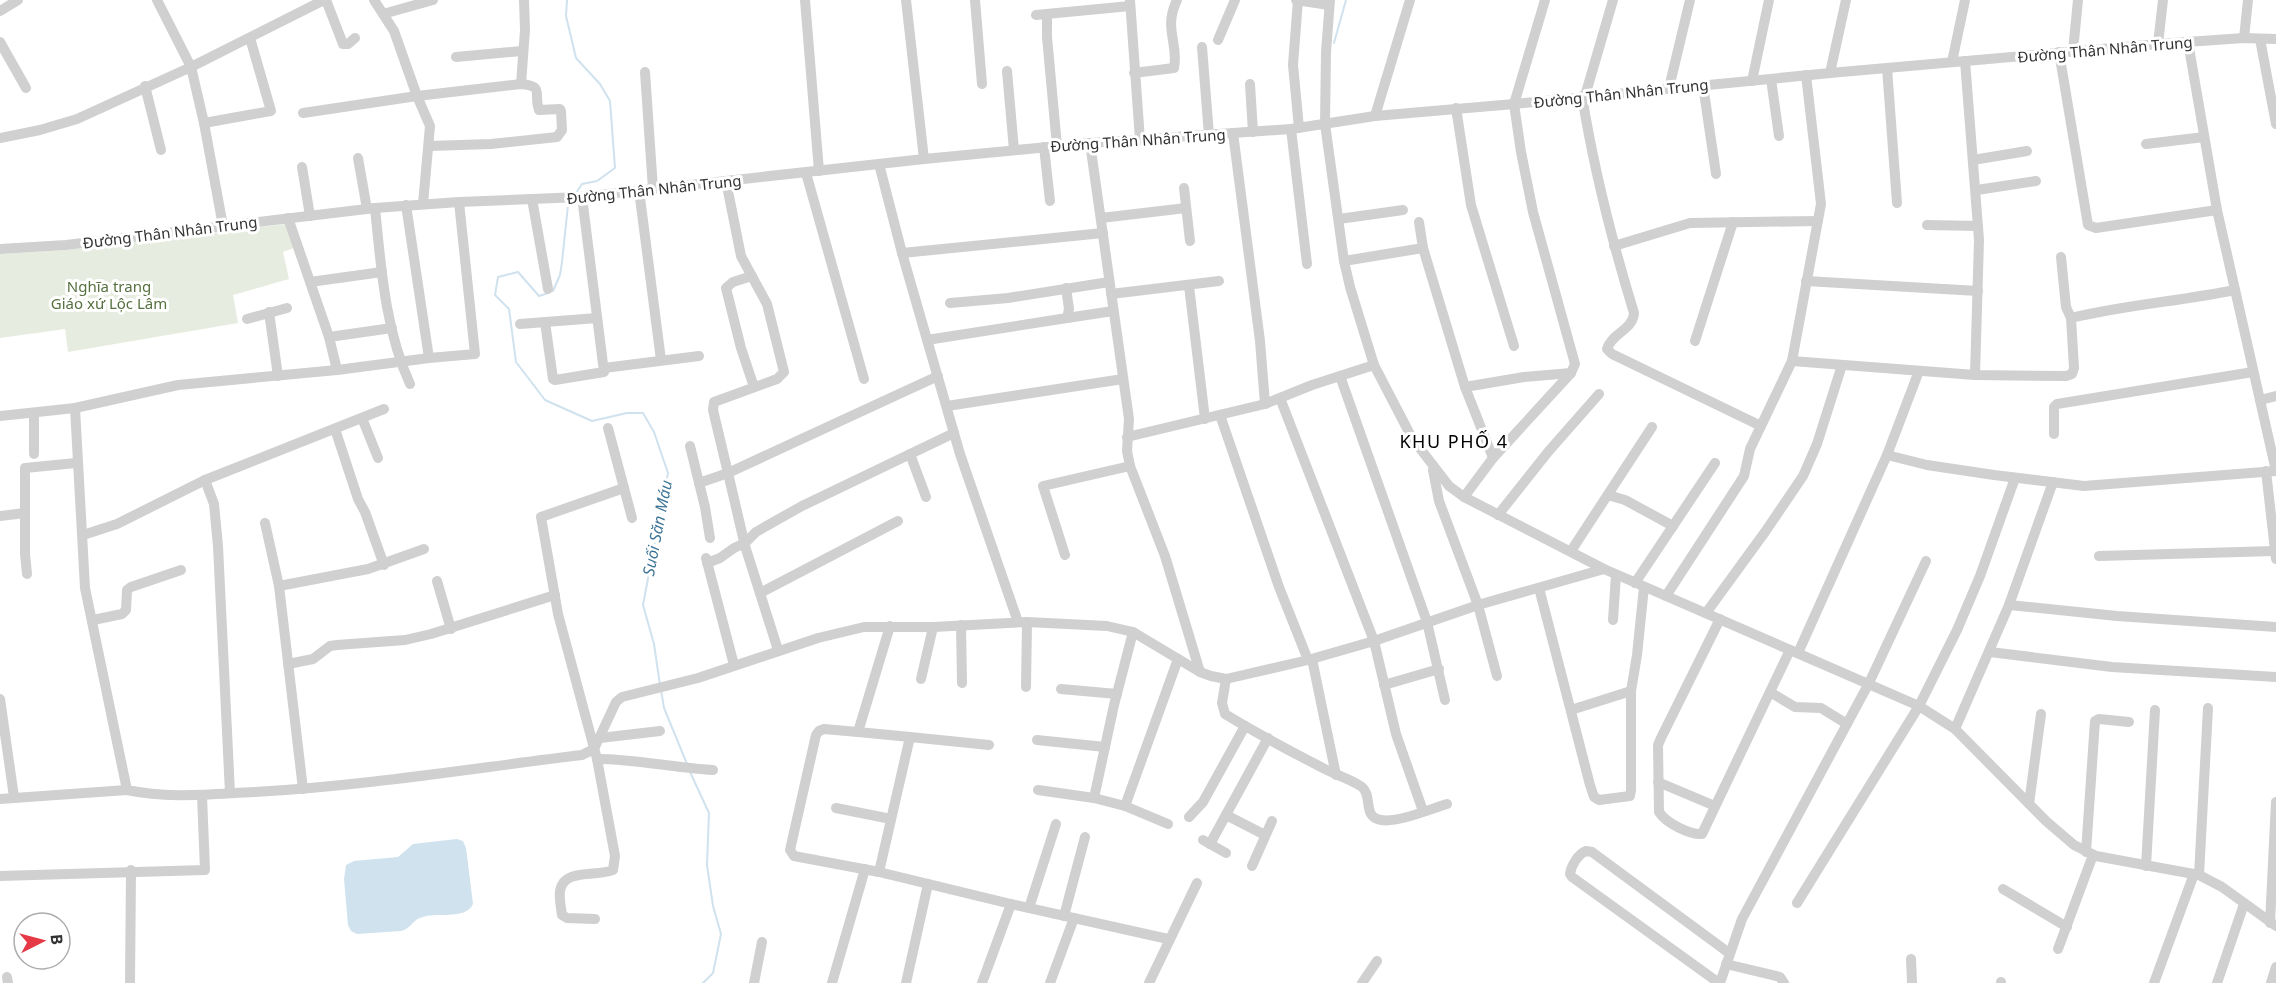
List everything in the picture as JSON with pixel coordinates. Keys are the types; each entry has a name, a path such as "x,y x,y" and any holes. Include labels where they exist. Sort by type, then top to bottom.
{"street":[{"path":"0,12 18,0"},
{"path":"157,0 191,67 223,226"},
{"path":"0,138 40,130 77,119 145,86 191,67 325,0 343,44 348,44 355,38"},
{"path":"374,0 394,31 430,126 423,204"},
{"path":"383,14 433,0"},
{"path":"521,84 525,30 524,0"},
{"path":"805,0 819,171"},
{"path":"906,0 924,159"},
{"path":"975,0 982,84"},
{"path":"1134,73 1174,68 1170,28 1171,12 1177,0"},
{"path":"1218,40 1235,0"},
{"path":"1307,264 1295,128 1293,65 1297,0 1330,3 1325,124 1344,261 1374,365 1412,438 1449,486 1464,497 1616,575 1919,706 1955,729 2061,835 2089,854 2196,875 2222,887 2273,924"},
{"path":"1375,116 1410,0"},
{"path":"1464,497 1493,458 1575,367 1533,212 1514,104 1545,0"},
{"path":"1613,0 1584,96 1595,171 1634,313 1630,325 1610,342 1608,351 1761,426"},
{"path":"1669,88 1690,0"},
{"path":"1752,81 1769,0"},
{"path":"1830,73 1846,0"},
{"path":"1952,63 1965,0"},
{"path":"2073,51 2078,0"},
{"path":"2158,44 2163,0"},
{"path":"2244,38 2248,0"},
{"path":"1058,146 1047,37 1041,15 1130,3 1140,140"},
{"path":"204,123 272,111 250,38"},
{"name":"Đường Thân Nhân Trung","path":"0,249 66,245 406,205 581,197 1044,147 1253,132 1375,116 1806,75 2158,44 2244,38 2276,39"},
{"path":"2260,39 2276,124"},
{"path":"0,42 26,88"},
{"path":"2188,42 2217,210 2260,400 2272,471 2276,559"},
{"path":"1202,47 1209,135"},
{"path":"456,57 522,51"},
{"path":"2059,52 2088,225 2096,228 2217,210"},
{"path":"1965,62 1977,190 1978,291 1975,375"},
{"path":"1887,68 1898,203"},
{"path":"1007,71 1014,150"},
{"path":"645,72 653,189"},
{"path":"1666,596 1744,476 1750,449 1792,361 1821,204 1806,75"},
{"path":"1771,79 1779,136"},
{"path":"303,113 417,96 521,84 533,85 536,88 539,110 560,109 562,130 557,137 491,144 429,146"},
{"path":"1250,84 1253,132"},
{"path":"1703,85 1716,174"},
{"path":"145,86 161,150"},
{"path":"1456,108 1471,205 1514,346"},
{"path":"1233,133 1260,341 1265,404"},
{"path":"2146,144 2204,137"},
{"path":"1090,143 1129,419 1127,437 1130,466 1165,556 1200,672"},
{"path":"1044,147 1050,201"},
{"path":"1973,160 2027,151"},
{"path":"358,158 371,209 399,361 410,384"},
{"path":"879,164 954,433 1023,622 1026,687"},
{"path":"302,167 310,216"},
{"path":"806,173 864,379"},
{"path":"726,181 741,256 767,304 784,372 777,379 716,400 712,405 745,543 778,650"},
{"path":"1977,190 2036,182"},
{"path":"1184,188 1190,241"},
{"path":"639,190 661,360"},
{"path":"545,322 555,380 597,375 604,372 581,197"},
{"path":"532,199 548,289"},
{"path":"0,416 75,408 178,385 475,354 459,202"},
{"path":"406,205 429,358"},
{"path":"1101,218 1186,208"},
{"path":"1339,219 1404,210"},
{"path":"288,218 329,337 337,370"},
{"path":"1614,246 1690,223 1818,220"},
{"path":"1419,222 1423,248 1465,387 1493,458"},
{"path":"1695,341 1733,222"},
{"path":"1927,225 1978,226"},
{"path":"902,253 1103,232"},
{"path":"1344,261 1423,248"},
{"path":"1792,361 1975,375 2071,375 2075,360 2061,257"},
{"path":"310,282 382,272"},
{"path":"752,276 733,282 726,288 741,348 754,387"},
{"path":"1111,294 1219,281"},
{"path":"1806,281 1978,291"},
{"path":"950,303 1008,298 1109,282"},
{"path":"1189,285 1205,419"},
{"path":"1066,288 1069,309 1067,318"},
{"path":"2071,318 2235,290"},
{"path":"247,319 287,308"},
{"path":"269,312 278,376"},
{"path":"927,340 1113,312"},
{"path":"520,324 597,318"},
{"path":"329,337 392,328"},
{"path":"604,368 699,356"},
{"path":"1127,437 1265,404 1311,385 1374,365"},
{"path":"1706,613 1803,476 1817,444 1842,365"},
{"path":"1720,619 1658,745 1659,812 1662,818 1694,834 1702,834 1770,692 1841,560 1887,455 1919,370"},
{"path":"2054,435 2054,407 2057,404 2253,372"},
{"path":"1465,387 1524,377 1570,373"},
{"path":"699,483 728,473 938,376"},
{"path":"1340,376 1427,622 1445,700"},
{"path":"947,406 1123,379"},
{"path":"1498,515 1548,452 1599,394"},
{"path":"2260,400 2276,396"},
{"path":"1280,398 1374,641 1396,734 1423,811"},
{"path":"75,408 76,463 83,535 85,588 127,790"},
{"path":"83,535 117,524 205,480 384,409"},
{"path":"34,413 34,453"},
{"path":"1220,415 1279,587 1310,660 1336,775"},
{"path":"362,418 378,458"},
{"path":"1571,551 1653,427"},
{"path":"608,428 632,518"},
{"path":"335,429 357,499 365,512 384,565"},
{"path":"734,665 707,560 720,558 745,543 756,532 802,506 954,433"},
{"path":"690,446 710,538"},
{"path":"910,454 926,497"},
{"path":"1887,455 1928,465 2015,478 2094,486 2272,471"},
{"path":"27,574 25,468 76,463"},
{"path":"1539,588 1594,797 1599,800 1630,796 1631,691 1636,664 1639,585 1673,526 1715,463"},
{"path":"1065,555 1042,486 1130,466"},
{"path":"1432,466 1439,501 1478,605 1497,676"},
{"path":"1797,903 1919,706 1957,630 1980,576 2015,478"},
{"path":"205,480 214,504 216,525 230,793"},
{"path":"1955,729 2009,605 2053,482"},
{"path":"595,919 564,918 560,891 571,876 604,874 613,870 615,864 596,754 555,595 541,517 624,488"},
{"path":"1608,495 1625,500 1673,526"},
{"path":"0,516 25,513"},
{"path":"760,593 898,520"},
{"path":"265,523 279,586 303,789"},
{"path":"279,586 384,565 424,549"},
{"path":"2099,556 2276,553"},
{"path":"1784,983 1780,977 1728,959 1592,852 1581,853 1570,869 1572,877 1720,983 1728,959 1742,919 1869,683 1926,561"},
{"path":"596,754 600,738 618,699 670,685 843,630 890,626 933,627 1023,622 1107,626 1133,632 1200,672 1226,679 1310,660 1374,641 1478,605 1604,569"},
{"path":"93,620 122,614 126,610 127,590 131,587 181,570"},
{"path":"1613,620 1616,575"},
{"path":"437,580 451,629"},
{"path":"288,664 313,659 330,646 405,640 451,629 555,595"},
{"path":"2009,605 2117,616 2276,627"},
{"path":"961,625 962,683"},
{"path":"858,732 890,626"},
{"path":"921,679 933,627"},
{"path":"1094,798 1133,632"},
{"path":"1990,652 2112,667 2276,676"},
{"path":"1125,806 1178,659"},
{"path":"1384,685 1439,669"},
{"path":"1226,679 1222,709 1225,714 1364,789 1369,811 1377,819 1403,817 1447,804"},
{"path":"1061,689 1117,694"},
{"path":"1571,710 1631,691"},
{"path":"1770,692 1795,707 1821,708 1847,724"},
{"path":"0,699 14,797"},
{"path":"2154,983 2196,875 2208,708"},
{"path":"2146,866 2155,710"},
{"path":"2030,804 2040,714"},
{"path":"2058,949 2089,854 2095,721 2099,719 2129,722"},
{"path":"1189,817 1203,802 1245,726"},
{"path":"989,746 819,730 790,850 794,856 879,872 1029,909 1168,939"},
{"path":"600,738 660,731"},
{"path":"879,872 910,737"},
{"path":"1226,853 1206,842 1226,815 1268,738"},
{"path":"1037,740 1105,747"},
{"path":"0,799 127,790 154,796 202,796 303,789 596,754 713,770"},
{"path":"1658,782 1715,806"},
{"path":"1038,790 1094,798 1125,806 1168,824"},
{"path":"0,876 131,870 205,870 202,796"},
{"path":"2273,924 2276,802"},
{"path":"836,808 891,819"},
{"path":"1226,815 1265,835"},
{"path":"1252,866 1272,821"},
{"path":"1029,909 1056,824"},
{"path":"1050,983 1069,917 1085,837"},
{"path":"832,983 865,869"},
{"path":"130,983 131,870"},
{"path":"1149,983 1168,939 1197,883"},
{"path":"906,983 927,884"},
{"path":"2003,889 2067,927"},
{"path":"982,983 1011,904"},
{"path":"2217,983 2244,904"},
{"path":"754,983 762,942"},
{"path":"1911,959 1912,983"},
{"path":"1362,983 1377,961"},
{"path":"2271,983 2276,967"}],"green space":[{"name":"Nghĩa trang Giáo xứ Lộc Lâm","path":"286,224 296,247 283,252 289,279 233,295 238,323 68,352 65,329 0,338 0,254 67,250"}],"water":[{"path":"457,839 463,841 466,848 473,904 469,909 457,914 426,916 401,931 357,934 351,931 348,925 344,879 346,865 354,861 398,857 413,844"}],"waterway":[{"name":"Suối Săn Máu","path":"567,0 566,16 576,58 600,84 610,101 615,168 597,181 582,184 576,193"},
{"path":"1334,43 1346,0"},
{"name":"Suối Săn Máu","path":"553,291 560,275 568,205 571,200"},
{"name":"Suối Săn Máu","path":"548,293 539,296 518,272 498,277 495,295 509,309 516,362 545,400 592,421 627,413 643,413 654,432 668,473 643,605 654,644 660,685"},
{"name":"Suối Săn Máu","path":"661,690 664,708 687,764"},
{"name":"Suối Săn Máu","path":"690,772 709,813 707,865 713,906 721,934 713,973 703,983"}],"district":[{"name":"KHU PHỐ 4","path":"1454,441"}]}
